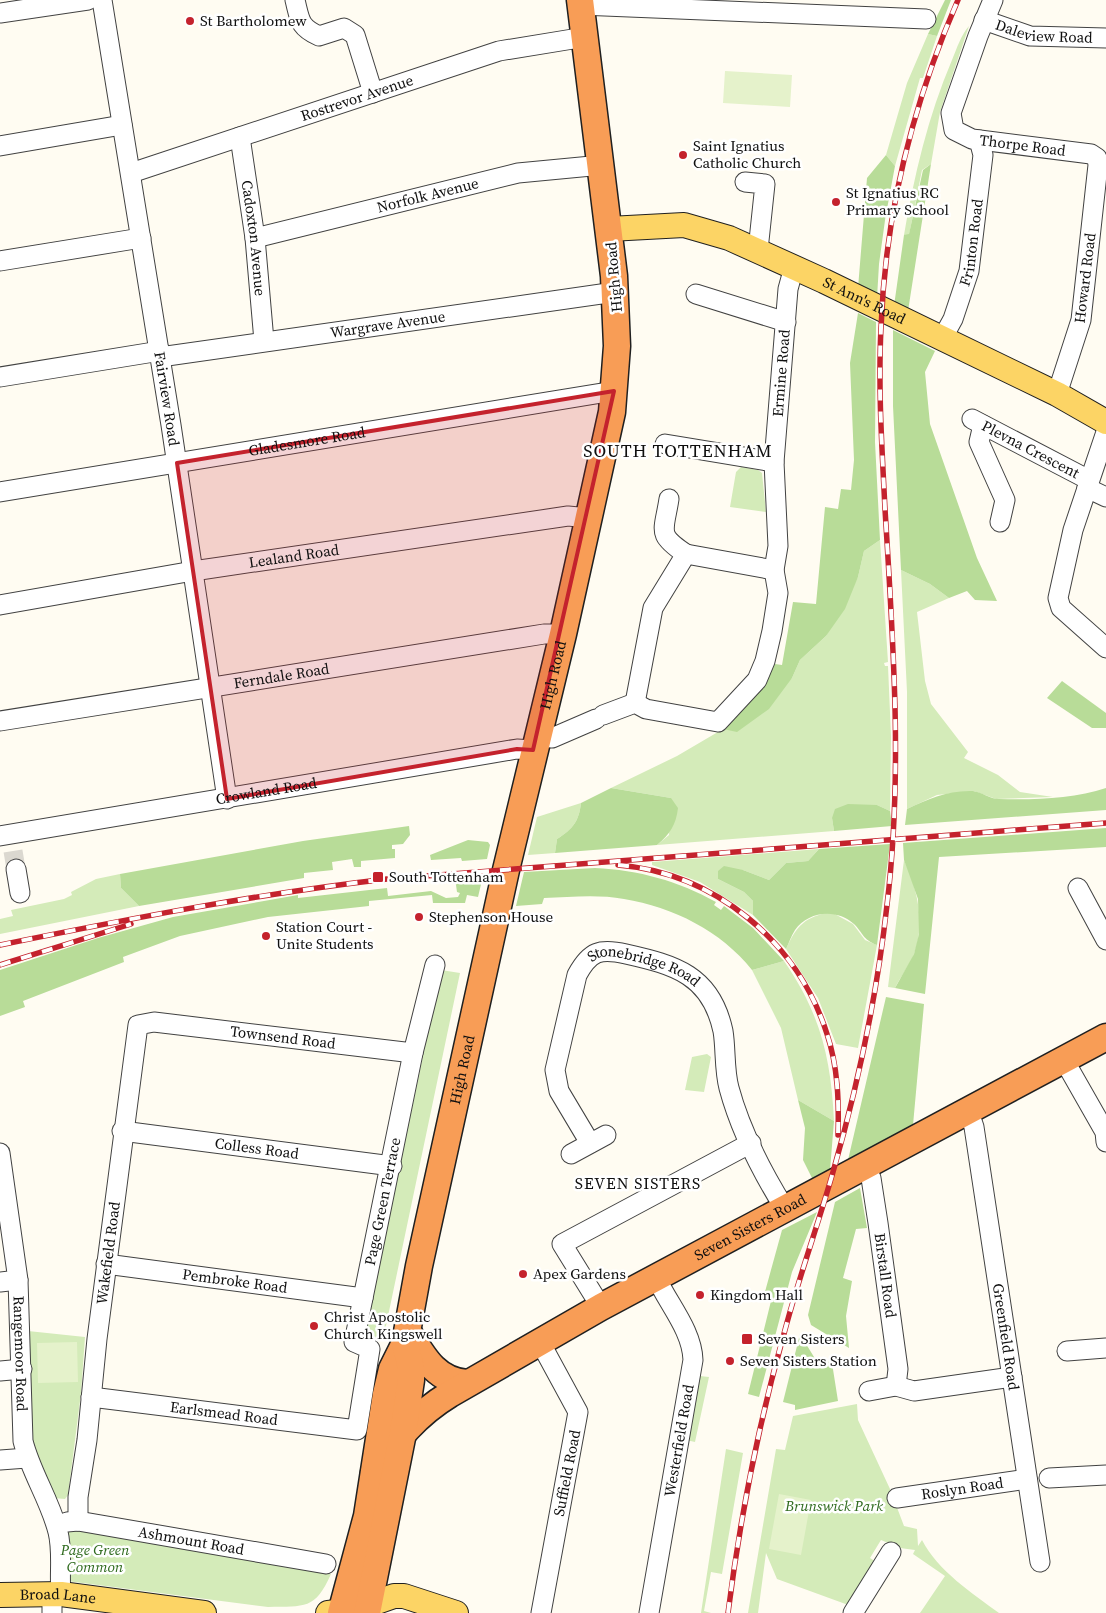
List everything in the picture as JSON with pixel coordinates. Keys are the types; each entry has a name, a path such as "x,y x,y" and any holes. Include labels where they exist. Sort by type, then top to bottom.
{"highway":[{"name":"High Road","path":"406,1336 458,1086 535,743 563,634 608,433 614,391 617,346 610,229 580,2"},
{"name":"Seven Sisters Road","path":"374,1472 388,1450 428,1407 467,1383 656,1276 969,1112 1106,1037"},
{"path":"406,1336 436,1372 449,1380 467,1383"},
{"path":"354,1611 403,1433 411,1374 406,1336"},
{"path":"354,1611 354,1561 367,1516 386,1394 392,1369 406,1336"}],"main road":[{"name":"St Ann's Road","path":"610,229 684,225 729,238 794,267 1056,394 1106,422"},
{"name":"Broad Lane","path":"0,1595 204,1613"},
{"path":"354,1611 394,1596 404,1596 456,1613"}],"street":[{"path":"0,13 88,0"},
{"name":"Fairview Road","path":"102,0 160,354 227,799"},
{"path":"295,0 300,24 306,31 319,36 344,28 355,35 373,93"},
{"path":"984,20 993,0"},
{"path":"580,2 892,8 926,18"},
{"name":"Daleview Road","path":"984,20 1030,36 1106,38"},
{"name":"Thorpe Road","path":"984,20 951,113 953,125 958,133 964,137 980,140 1091,154 1097,158"},
{"name":"Rostrevor Avenue","path":"131,173 499,51 585,37"},
{"path":"0,146 122,126"},
{"name":"Cadoxton Avenue","path":"240,137 255,238 264,341"},
{"name":"Frinton Road","path":"942,339 953,319 969,271 983,155 980,140"},
{"name":"Howard Road","path":"1056,394 1081,320 1098,165 1097,158"},
{"name":"Norfolk Avenue","path":"255,238 518,173 602,165"},
{"path":"745,182 765,184 758,250"},
{"path":"0,261 141,238"},
{"name":"Ermine Road","path":"635,704 646,709 718,722 757,680 765,661 778,592 774,570 778,546 774,462 789,284 794,267"},
{"name":"Wargrave Avenue","path":"0,377 615,292"},
{"path":"696,294 786,322"},
{"name":"Gladesmore Road","path":"0,492 614,391"},
{"name":"Plevna Crescent","path":"1000,522 1005,500 979,442 978,422 1088,484 1106,497"},
{"name":"Plevna Crescent","path":"1106,432 1073,530 1058,602 1069,616 1106,648"},
{"path":"665,444 774,462"},
{"path":"669,499 664,533 668,542 686,554 774,570"},
{"name":"Lealand Road","path":"0,605 193,571 568,516 589,518"},
{"path":"535,743 552,738 635,704 653,608 686,554"},
{"name":"Ferndale Road","path":"0,721 544,634 563,634"},
{"name":"Crowland Road","path":"10,848 227,799 518,749 535,743"},
{"path":"10,848 20,893"},
{"path":"1078,888 1106,940"},
{"name":"Stonebridge Road","path":"571,1154 598,1139 560,1090 555,1070 577,975 584,962 595,953 609,950 667,963 684,971 708,993 717,1010 722,1030 731,1093 736,1110 785,1209"},
{"name":"Page Green Terrace","path":"357,1430 370,1349 354,1342 392,1166 413,1053 435,965"},
{"name":"Townsend Road","path":"154,1022 413,1053"},
{"name":"Wakefield Road","path":"78,1521 78,1497 122,1131 138,1025 154,1022"},
{"path":"1064,1060 1105,1132 1106,1142"},
{"name":"Greenfield Road","path":"969,1112 974,1127 1040,1562"},
{"name":"Colless Road","path":"122,1131 392,1166"},
{"path":"601,1306 562,1244 751,1143"},
{"name":"Rangemoor Road","path":"0,1153 9,1281 22,1369 21,1419 27,1458 54,1519"},
{"name":"Birstall Road","path":"865,1167 871,1178 878,1223 898,1369 896,1386"},
{"name":"Pembroke Road","path":"106,1264 363,1298"},
{"name":"Westerfield Road","path":"649,1613 693,1360 688,1338 656,1276"},
{"name":"Suffield Road","path":"540,1342 578,1412 541,1613"},
{"path":"1067,1351 1106,1348"},
{"path":"0,1371 22,1369"},
{"path":"869,1392 896,1386 914,1391 1012,1377"},
{"name":"Earlsmead Road","path":"91,1397 357,1430"},
{"path":"0,1460 27,1458"},
{"path":"1049,1478 1106,1475"},
{"name":"Roslyn Road","path":"897,1498 1027,1479"},
{"path":"55,1600 59,1542 54,1519 78,1497"},
{"name":"Ashmount Road","path":"54,1519 78,1521 326,1564"},
{"path":"852,1613 884,1557"}],"highlighted area":[{"path":"614,391 533,750 517,749 227,799 177,463"}],"green space":[{"path":"945,0 951,0 937,36 928,34"},
{"path":"969,26 940,112 931,164 922,170 909,235 904,235 917,168 929,124 957,46"},
{"path":"928,34 937,36 923,78 920,78 895,166 886,155 907,83"},
{"path":"725,71 792,75 790,107 723,103"},
{"path":"886,155 895,166 887,209 883,208 882,212 886,213 879,264 877,298 858,288 867,178"},
{"path":"931,164 908,311 894,306 904,235 909,234 923,170"},
{"path":"858,313 876,322 875,442 880,540 864,551 858,577 845,609 826,636 800,660 792,678 769,709 737,732 723,729 769,670 775,664 782,665 793,602 816,604 825,507 838,509 841,489 851,490 854,460 850,363"},
{"path":"893,330 935,351 925,372 930,424 977,558 997,601 975,600 967,591 949,598 930,584 901,570 893,406"},
{"path":"741,467 758,470 762,473 766,512 730,507 736,472"},
{"path":"880,540 888,662 884,663 885,666 888,666 891,736 890,811 877,805 832,818 834,831 657,845 669,835 671,798 611,788 677,756 723,729 792,678 800,660 826,636 858,577 864,551"},
{"path":"901,570 930,584 949,598 917,612 925,681 931,704 968,752 964,758 998,775 1020,792 1053,797 996,799 974,791 937,795 907,809 907,692"},
{"path":"1062,681 1106,713 1106,728 1092,728 1047,698"},
{"path":"611,788 671,798 678,808 672,829 657,845 555,853 557,839 567,832 577,820 581,803"},
{"path":"1106,788 1106,810 905,825 907,809 955,792 973,791 996,799 1025,799 1067,797"},
{"path":"581,803 577,820 567,832 557,839 555,853 528,855 537,817"},
{"path":"848,804 877,805 890,811 892,826 834,831 832,818 835,809"},
{"path":"409,826 410,835 403,844 392,845 392,849 395,849 395,858 361,861 361,867 354,867 352,859 332,862 333,870 304,873 304,878 139,906 121,888 120,874 303,841"},
{"path":"1106,828 1106,847 939,857 925,994 895,988 914,954 919,934 918,899 904,860 903,843"},
{"path":"468,840 488,842 490,845 487,859 462,861 461,858 431,860 430,855"},
{"path":"890,844 877,945 866,938 847,919 831,914 823,914 807,919 801,924 794,932 786,949 753,915 753,901 744,892 718,879 718,871 724,866 743,870 769,880 786,863 808,861 819,849"},
{"path":"819,849 808,861 786,863 769,880 743,870 718,879 744,892 753,901 753,915 700,882 652,865 652,862"},
{"path":"904,860 913,882 920,918 918,942 914,954 895,988 888,987"},
{"path":"595,868 643,874 673,883 702,895 716,902 714,905 721,910 724,906 753,928 784,961 752,970 726,944 695,923 660,908 614,897 544,898 542,904 516,906 524,872"},
{"path":"120,874 121,888 139,906 0,934 0,919 13,916 11,910 64,899 72,895 71,892 96,879"},
{"path":"483,876 478,897 467,895 465,903 433,903 432,895 369,901 369,906 268,917 180,936 123,957 124,962 23,1001 25,1007 0,1016 0,970 98,938 173,917 298,895 298,898 387,888 388,896 431,891 446,898 458,897 460,893 457,892 455,878"},
{"path":"831,912 853,924 865,940 877,945 858,1048 836,1044 818,998 786,949 794,934 803,923"},
{"path":"784,961 807,999 821,1036 830,1076 834,1121 798,1100 781,1028 752,970"},
{"path":"441,970 460,973 383,1340 364,1337"},
{"path":"886,997 924,1004 913,1125 848,1160"},
{"path":"707,1054 711,1057 704,1092 685,1090 692,1057"},
{"path":"798,1100 834,1121 830,1170 813,1180 803,1160 805,1128"},
{"path":"860,1188 867,1228 856,1229 843,1278 852,1281 846,1316 849,1348 811,1325 808,1315 835,1202"},
{"path":"817,1212 792,1272 759,1397 748,1394 771,1301 763,1299 782,1230"},
{"path":"28,1331 85,1337 81,1393 68,1495 65,1499 53,1498 29,1442"},
{"path":"800,1334 814,1357 832,1363 838,1401 795,1410 795,1405 783,1402"},
{"path":"77,1342 78,1382 38,1383 37,1343"},
{"path":"700,1376 709,1377 695,1442 686,1440"},
{"name":"Brunswick Park","path":"857,1404 858,1420 890,1489 904,1526 917,1529 918,1546 922,1540 937,1562 946,1571 999,1613 920,1613 945,1576 913,1554 915,1550 900,1548 881,1540 870,1558 878,1563 851,1606 777,1579 766,1553 758,1613 748,1613 776,1449 785,1450 793,1416"},
{"path":"726,1449 743,1453 722,1574 711,1572 704,1611 711,1613 701,1613"},
{"path":"779,1494 811,1500 801,1555 769,1549"},
{"name":"Page Green Common","path":"73,1529 331,1574 320,1594 314,1600 300,1606 281,1607 268,1607 67,1581 67,1533"}],"tunnel":[{"path":"13,851 16,869"}],"railway":[{"path":"728,1613 744,1506 759,1435 790,1310 827,1192 851,1106 866,1040 883,939 892,856 896,756 880,396 880,351 884,286 888,244 904,160 928,79 958,0"},
{"path":"0,945 241,900 387,879 1106,823"},
{"path":"618,865 654,871 688,882 719,898 748,918 774,942 796,970 814,1001 831,1046 837,1084 838,1135"},
{"path":"0,965 131,924"}],"place":[{"name":"St Bartholomew","path":"190,21"},
{"name":"Saint Ignatius Catholic Church","path":"683,155"},
{"name":"St Ignatius RC Primary School","path":"836,202"},
{"name":"South Tottenham","path":"378,877"},
{"name":"Stephenson House","path":"419,917"},
{"name":"Station Court - Unite Students","path":"266,936"},
{"name":"Apex Gardens","path":"523,1274"},
{"name":"Kingdom Hall","path":"700,1295"},
{"name":"Christ Apostolic Church Kingswell","path":"314,1326"},
{"name":"Seven Sisters","path":"747,1339"},
{"name":"Seven Sisters Station","path":"730,1361"}],"district":[{"name":"SOUTH TOTTENHAM","path":"678,451"},
{"name":"SEVEN SISTERS","path":"638,1183"}]}
